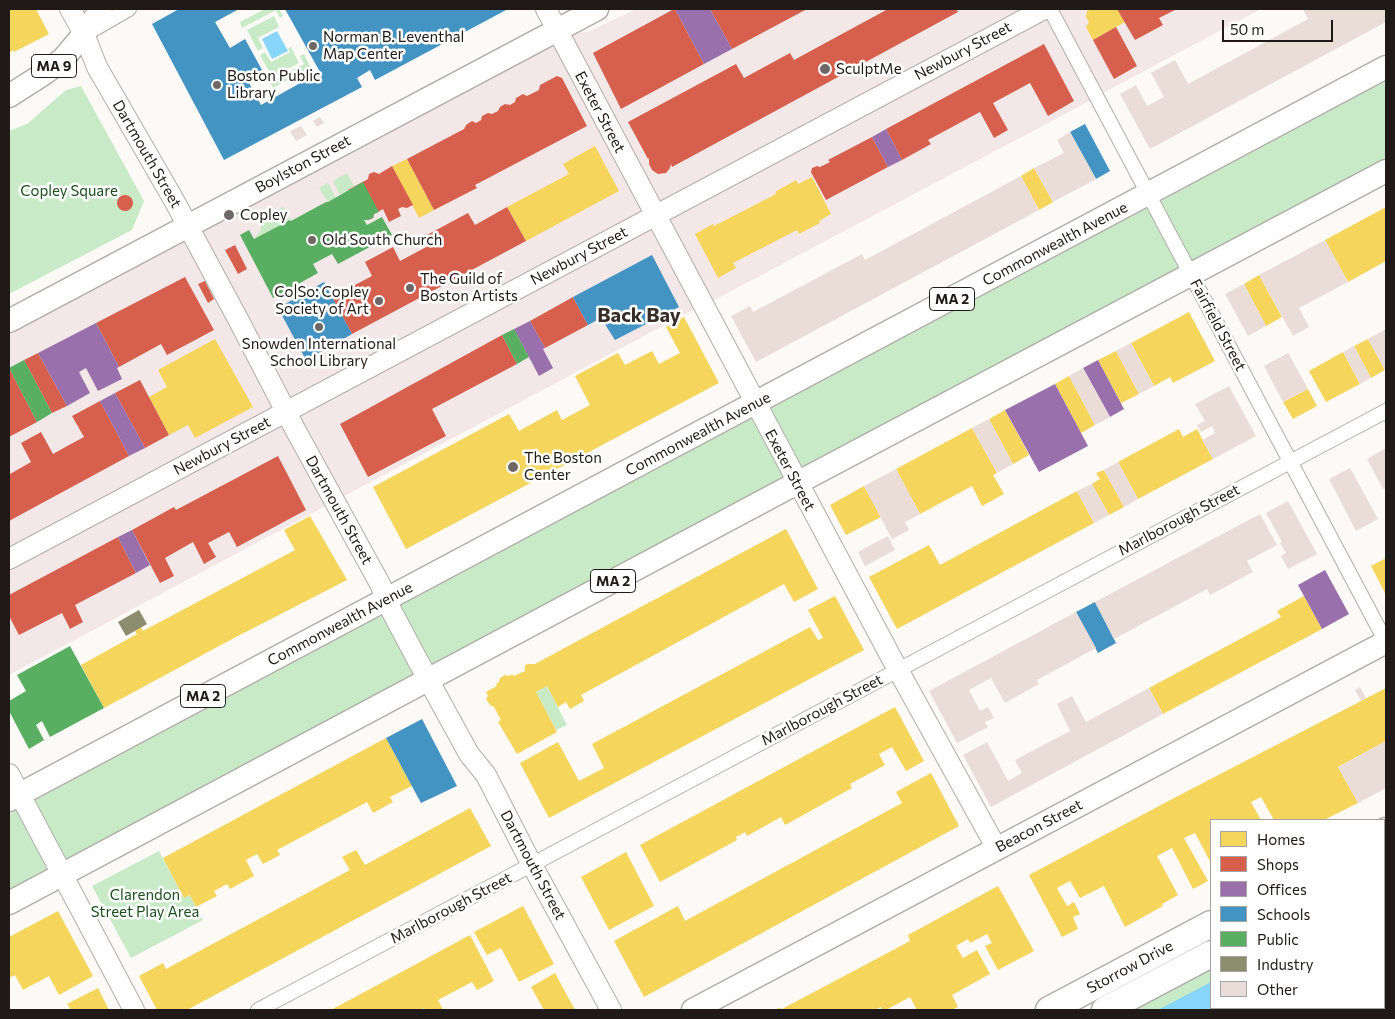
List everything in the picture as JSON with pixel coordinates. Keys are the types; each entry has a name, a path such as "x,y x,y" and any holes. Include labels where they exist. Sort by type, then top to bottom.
{"highway":[{"name":"Storrow Drive","path":"1049,1010 1210,925"},
{"name":"Storrow Drive","path":"1105,1010 1210,955"}],"main road":[{"name":"Dartmouth Street","path":"70,9 84,34 97,67 239,321 286,412 380,584 386,599 468,754 486,775 532,865 611,1010"},
{"name":"MA 9","path":"9,96 63,59 84,34 101,9"},
{"name":"Exeter Street","path":"546,9 755,404 997,849"},
{"name":"Boylston Street","path":"9,321 597,9"},
{"name":"Newbury Street","path":"9,559 655,214 1044,9"},
{"name":"Commonwealth Avenue","path":"12,789 386,599 1386,67"},
{"name":"MA 2","path":"9,903 1386,171"},
{"name":"Beacon Street","path":"693,1010 1386,642"},
{"path":"12,789 62,875 134,1010"}],"street":[{"path":"84,34 129,9"},
{"name":"Fairfield Street","path":"1050,9 1386,642"},
{"name":"Marlborough Street","path":"258,1010 1386,411"}],"shaded area":[{"path":"636,9 1261,9 9,675 9,323 557,30 588,32"}],"green space":[{"path":"265,9 279,9 283,16 280,18 276,10 242,28 240,22"},
{"path":"274,16 279,27 258,38 263,48 258,51 247,30"},
{"path":"291,47 299,63 272,77 260,55 265,52 271,62 290,52 288,49"},
{"path":"304,54 311,68 273,88 270,82 304,64 300,56"},
{"path":"1386,81 1386,158 9,890 9,814"},
{"name":"Copley Square","path":"81,86 144,201 132,230 9,294 9,131 27,124 66,90"},
{"path":"347,173 354,186 340,195 333,181"},
{"path":"328,183 336,198 328,202 319,188"},
{"path":"283,207 290,220 254,239 260,231 259,220"},
{"path":"547,686 567,725 556,730 536,692"},
{"name":"Clarendon Street Play Area","path":"159,851 184,898 190,895 203,920 131,958 92,886"},
{"path":"1385,876 1386,1010 1132,1010 1210,969 1210,1009 1385,1009"}],"water":[{"path":"277,31 288,51 272,59 262,39"},
{"path":"1385,890 1386,1010 1158,1010 1210,983 1210,1009 1385,1009"}],"building: Homes":[{"path":"9,9 36,9 49,34 9,53"},
{"path":"1092,9 1117,9 1125,22 1093,40 1086,27 1089,22 1086,17 1087,11"},
{"path":"595,146 619,191 526,241 507,207 569,174 563,164"},
{"path":"407,159 434,210 419,218 392,166"},
{"path":"1034,168 1053,202 1039,210 1021,176"},
{"path":"812,177 831,214 819,221 820,223 799,234 797,230 733,263 736,268 718,278 695,234 776,194 775,192 796,180 798,184"},
{"path":"1386,207 1386,261 1348,282 1325,240"},
{"path":"1259,275 1282,317 1266,326 1244,284"},
{"path":"1189,312 1215,361 1173,383 1170,377 1154,386 1131,343"},
{"path":"684,317 719,383 406,549 373,487 509,414 519,431 557,410 562,420 590,405 575,376 618,353 625,365 652,351 659,364 680,353 666,327"},
{"path":"215,339 253,407 195,438 188,425 169,435 149,397 167,387 158,370"},
{"path":"1368,339 1385,370 1371,378 1354,346"},
{"path":"1116,351 1139,394 1121,403 1098,360"},
{"path":"1343,352 1360,384 1326,402 1309,371"},
{"path":"1069,376 1095,425 1081,433 1055,384"},
{"path":"1308,389 1317,406 1293,419 1283,402"},
{"path":"1005,410 1029,455 1013,464 989,419"},
{"path":"972,428 997,473 993,475 1004,494 982,506 972,486 920,514 896,469"},
{"path":"1179,429 1183,437 1197,429 1213,459 1138,499 1118,462"},
{"path":"1104,470 1124,507 1109,515 1092,484 1100,479 1096,473"},
{"path":"864,486 881,517 846,535 830,505"},
{"path":"1077,491 1094,523 897,629 869,577 929,545 940,565"},
{"path":"310,516 347,580 104,708 81,665 137,634 135,631 141,627 143,631 295,550 284,530"},
{"path":"786,529 818,589 794,602 784,584 581,695 584,701 570,709 566,702 558,707 547,686 536,692 557,732 517,754 498,722 501,720 494,707 486,699 488,696 486,692 497,686 496,684 500,678 512,674 514,676 525,671 527,664 535,664"},
{"path":"1386,558 1386,595 1371,566"},
{"path":"835,596 864,650 549,818 520,763 558,742 579,781 604,768 592,744 810,627 818,640 823,638 808,610"},
{"path":"1304,596 1322,629 1163,714 1149,688 1281,617 1277,611"},
{"path":"1386,688 1386,741 1338,767 1358,803 1326,819 1273,819 1261,797 1251,802 1260,819 1210,819 1210,861 1195,833 1184,838 1208,881 1193,889 1172,848 1157,856 1178,895 1162,904 1163,906 1125,927 1104,886 1080,898 1070,881 1057,888 1067,906 1074,902 1080,914 1073,917 1078,929 1062,937 1029,875"},
{"path":"895,707 924,761 906,771 892,747 879,754 885,765 850,784 852,788 785,825 781,817 747,836 745,832 736,837 737,840 660,882 640,845"},
{"path":"386,738 412,786 390,797 393,802 373,813 367,802 277,850 280,855 263,864 257,854 246,860 254,876 230,889 227,884 214,891 217,896 196,907 190,895 184,898 163,858"},
{"path":"931,773 959,826 644,997 614,941 678,906 685,921 902,803 896,792"},
{"path":"470,808 491,846 187,1010 157,1010 139,976 163,963 166,969 350,870 342,857 356,850 365,865"},
{"path":"626,852 654,906 609,930 581,877"},
{"path":"998,886 1034,951 998,970 985,946 992,943 987,934 970,943 968,939 956,946 963,958 977,950 990,974 952,995 958,1007 952,1010 917,1010 910,997 886,1010 882,1010 881,1007 875,1010 774,1010 782,1009 910,941 908,935"},
{"path":"523,906 554,964 519,982 501,948 487,955 474,932"},
{"path":"58,911 93,976 59,995 49,976 23,990 15,975 9,978 9,937"},
{"path":"470,935 494,981 477,990 472,982 438,1000 443,1010 425,1010 424,1008 420,1010 331,1010"},
{"path":"555,973 575,1010 544,1010 531,987"},
{"path":"98,988 109,1010 71,1010 67,1004"}],"building: Shops":[{"path":"674,9 704,64 621,109 593,53"},
{"path":"710,9 807,9 732,49"},
{"path":"888,9 956,9 958,12 672,167 671,164 666,173 658,174 652,170 649,158 628,122 736,64 744,78 790,53 794,60"},
{"path":"1117,9 1177,9 1159,18 1163,25 1135,40"},
{"path":"1116,27 1137,66 1114,79 1093,40"},
{"path":"1044,44 1074,101 1048,116 1030,83 993,103 1008,130 994,138 980,112 928,140 931,144 902,160 886,129"},
{"path":"557,76 562,78 587,126 475,185 477,188 434,210 407,159 464,129 472,121 476,123 481,120 482,116 498,111 505,104 510,105 523,94 527,96 539,90 540,85"},
{"path":"872,137 888,167 826,200 811,172 812,168 820,167 830,162 828,160"},
{"path":"392,166 413,205 398,209 401,216 389,222 383,209 374,214 373,218 364,220 348,190 368,179 369,174 374,172 379,174"},
{"path":"125,195 131,197 133,203 131,209 125,211 119,209 117,203 119,197"},
{"path":"507,207 526,241 352,334 332,297 372,276 365,262 393,247 400,261 430,245 425,236 468,213 475,225"},
{"path":"235,245 247,269 238,274 225,250"},
{"path":"185,277 214,330 167,355 161,344 119,367 96,323"},
{"path":"205,281 214,299 208,303 198,284"},
{"path":"573,297 588,325 545,348 530,321"},
{"path":"502,335 517,364 432,409 446,436 368,477 340,424"},
{"path":"38,353 67,406 52,413 24,360"},
{"path":"9,368 37,422 9,437"},
{"path":"140,380 169,435 145,448 115,393"},
{"path":"100,401 129,456 9,521 9,471 10,474 31,462 21,443 41,432 53,454 84,437 72,416"},
{"path":"278,456 306,510 237,547 229,532 208,543 216,557 204,564 193,542 165,558 174,576 160,583 132,530 174,507 176,510"},
{"path":"118,537 136,573 75,605 83,622 70,629 62,613 19,635 9,616 9,595"}],"building: Offices":[{"path":"675,9 710,9 732,49 704,64"},
{"path":"886,129 902,160 888,167 872,137"},
{"path":"530,321 545,348 543,349 553,368 539,376 514,329"},
{"path":"96,323 119,367 117,368 122,379 98,391 86,368 79,372 90,393 67,406 38,353"},
{"path":"1098,360 1124,409 1110,417 1083,368"},
{"path":"1055,384 1088,446 1039,472 1005,410"},
{"path":"115,393 145,448 129,456 100,401"},
{"path":"132,530 150,565 136,573 118,537"},
{"path":"1325,570 1349,614 1322,629 1298,585"}],"building: Schools":[{"name":"Boston Public Library","path":"179,9 239,9 215,22 230,48 245,39 262,70 247,79 261,105 320,72 285,9 508,9 375,80 370,70 357,78 362,87 224,160 152,24"},
{"path":"1085,124 1110,171 1096,179 1070,132"},
{"path":"652,255 679,307 615,340 601,318 588,325 573,297"},
{"path":"324,282 352,334 306,360 278,308"},
{"path":"1095,602 1116,643 1098,653 1076,612"},
{"path":"422,719 457,786 421,803 386,738"}],"building: Public":[{"name":"Old South Church","path":"363,182 379,212 374,214 373,218 364,220 367,225 382,217 392,235 338,264 332,254 313,264 318,273 273,298 240,235 249,230 254,239 328,202"},
{"path":"514,329 529,357 517,364 502,335"},
{"path":"24,360 52,413 37,422 9,368"},
{"path":"70,646 104,708 50,737 42,721 36,725 44,740 29,749 9,711 9,701 26,691 17,675"}],"building: Industry":[{"path":"139,610 147,624 126,636 118,622"}],"building: Other":[{"path":"1303,9 1386,9 1386,22 1150,149 1120,94 1136,85 1147,106 1164,97 1151,73 1175,60 1188,84 1308,19"},
{"path":"320,117 324,123 317,127 313,121"},
{"path":"301,126 307,135 296,141 290,131"},
{"path":"1070,132 1096,179 1053,202 1034,168 1064,153 1057,140"},
{"path":"1021,176 1039,210 756,362 731,316 750,306 753,312 862,254 865,260"},
{"path":"1325,240 1348,282 1299,308 1309,327 1293,336 1259,275"},
{"path":"1244,284 1266,326 1248,336 1225,294"},
{"path":"1386,329 1386,369 1385,370 1368,339"},
{"path":"1131,343 1154,386 1139,394 1116,351"},
{"path":"1354,346 1371,378 1360,384 1343,352"},
{"path":"1288,353 1308,389 1283,402 1264,366"},
{"path":"1083,368 1110,417 1095,425 1069,376"},
{"path":"1229,386 1256,436 1213,459 1202,440 1215,433 1212,426 1201,432 1197,425 1205,421 1195,404"},
{"path":"989,419 1013,464 997,473 972,428"},
{"path":"1386,448 1386,488 1383,489 1367,459"},
{"path":"1118,462 1138,499 1124,507 1104,470"},
{"path":"1350,468 1378,519 1356,531 1329,479"},
{"path":"896,469 920,514 905,522 909,530 892,539 864,486"},
{"path":"1092,484 1109,515 1094,523 1077,491"},
{"path":"1288,501 1317,554 1288,569 1281,556 1286,553 1280,543 1282,542 1266,513"},
{"path":"1260,514 1277,545 1247,561 1253,572 1210,595 1207,589 1114,639 1095,602"},
{"path":"888,536 895,550 865,566 858,552"},
{"path":"1076,612 1096,648 1037,680 1039,684 1005,703 991,678 969,690 980,711 988,707 994,718 985,722 988,727 957,743 929,691"},
{"path":"1360,687 1366,698 1361,701 1355,690"},
{"path":"1149,688 1163,714 991,807 963,755 987,742 1008,781 1022,773 1015,760 1070,731 1057,704 1072,696 1086,722"},
{"path":"1386,741 1386,788 1358,803 1338,767"}],"place":[{"name":"Norman B. Leventhal Map Center","path":"313,46"},
{"name":"SculptMe","path":"825,69"},
{"name":"Boston Public Library","path":"217,85"},
{"name":"Copley","path":"229,215"},
{"name":"Old South Church","path":"312,240"},
{"name":"The Guild of Boston Artists","path":"410,288"},
{"name":"Co|So: Copley Society of Art","path":"379,301"},
{"name":"Snowden International School Library","path":"319,327"},
{"name":"The Boston Center","path":"513,467"}],"district":[{"name":"Back Bay","path":"639,315"}]}
